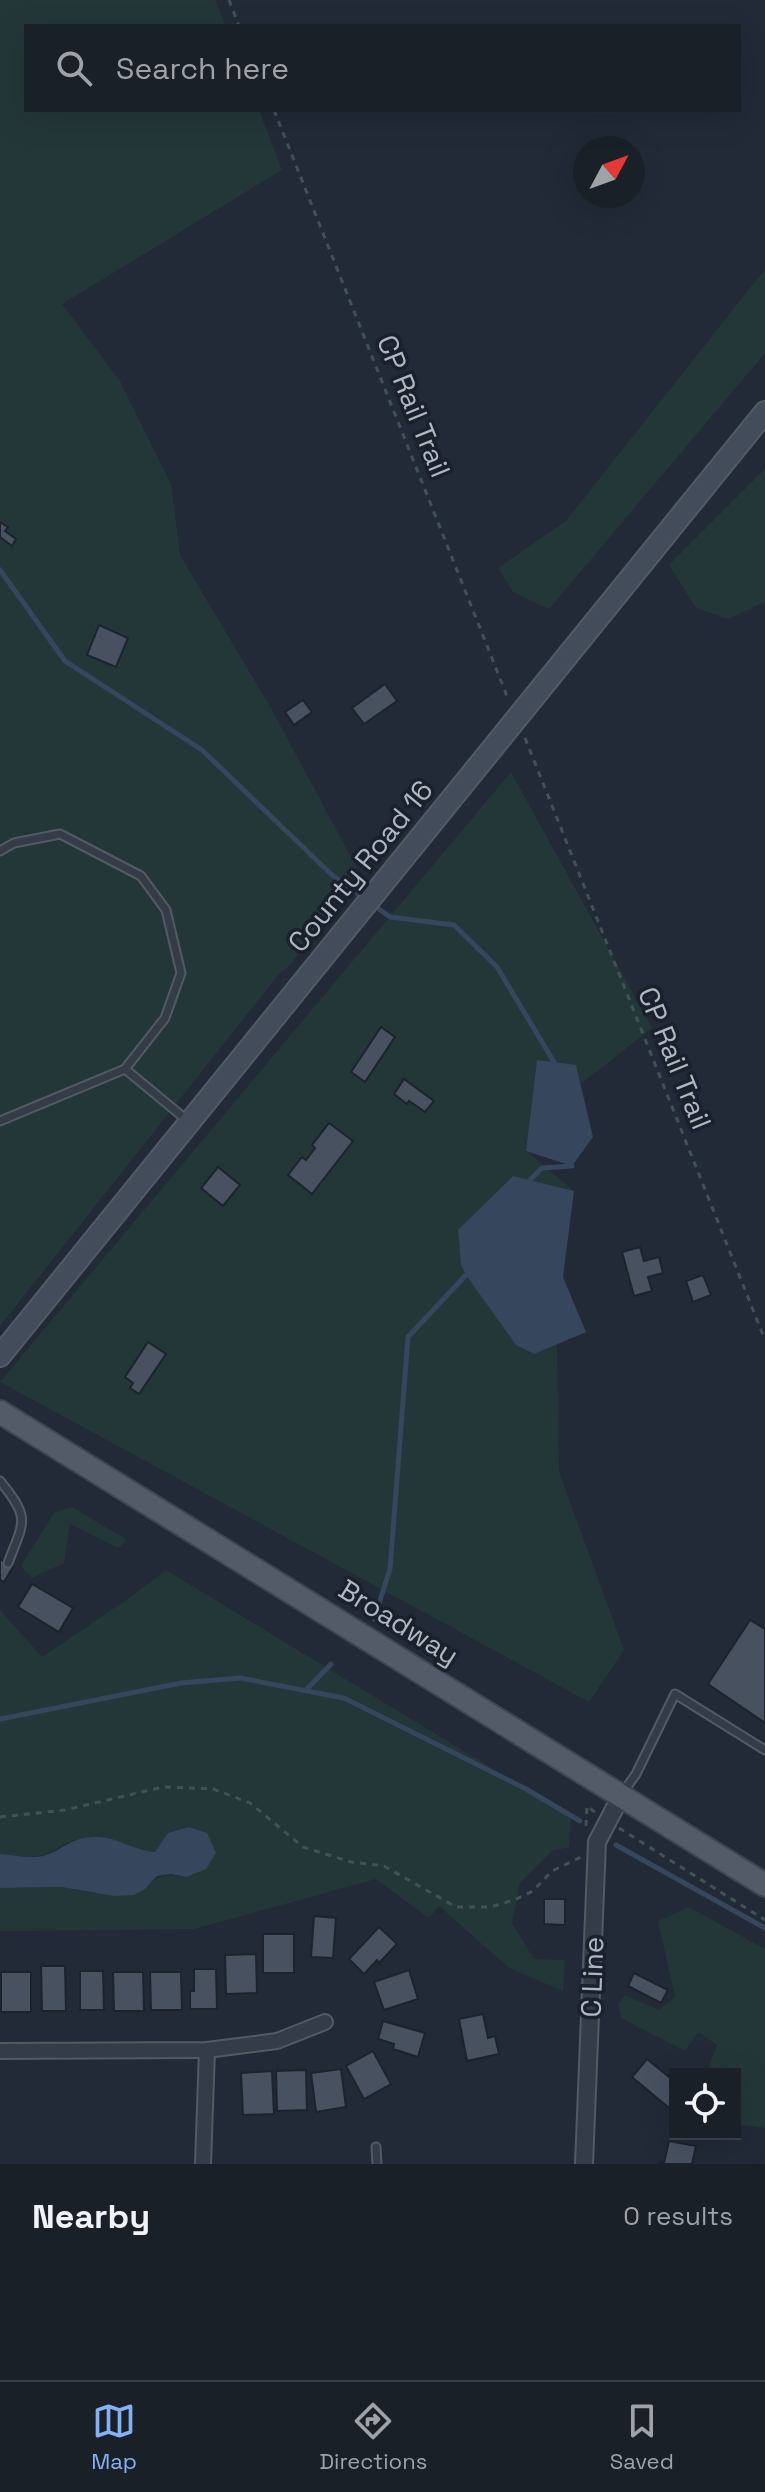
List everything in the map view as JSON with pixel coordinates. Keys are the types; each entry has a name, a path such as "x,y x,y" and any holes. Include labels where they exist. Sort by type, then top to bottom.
{"main road":[{"name":"County Road 16","path":"0,1356 765,412"},
{"name":"Broadway","path":"0,1412 765,1885"}],"street":[{"name":"C Line","path":"584,2164 597,1842 621,1796"},
{"path":"0,2051 207,2050 277,2041 325,2022"},
{"path":"203,2164 207,2050"}],"lane":[{"path":"0,851 14,843 60,834 141,876 166,910 181,973 165,1018 125,1069 0,1121"},
{"path":"125,1069 190,1122"},
{"path":"0,1481 18,1503 24,1521 8,1563"},
{"path":"621,1796 636,1774 675,1694 765,1750"},
{"path":"376,2147 377,2164"}],"path":[{"path":"229,0 238,24"},
{"name":"CP Rail Trail","path":"275,112 765,1340"},
{"path":"0,1817 65,1810 163,1787 213,1789 250,1803 303,1847 351,1862 384,1866 456,1907 490,1907 514,1900 533,1891 552,1871 576,1860"},
{"path":"608,1823 714,1885 765,1920"}],"shaded area":[{"path":"0,0 215,0 225,24 24,24 24,112 260,112 282,170 62,304 120,381 171,484 180,555 272,710 357,868 291,964 279,974 0,1326"},
{"path":"765,269 765,353 549,609 513,592 498,568 566,521"},
{"path":"765,469 765,602 728,619 696,608 669,565"},
{"path":"511,772 652,1028 581,1084 576,1065 537,1060 526,1151 574,1191 513,1176 458,1231 461,1265 466,1275 534,1354 557,1344 559,1472 624,1650 589,1702 0,1382"},
{"path":"72,1507 127,1540 118,1548 70,1524 64,1563 32,1578 21,1566 54,1513"},
{"path":"166,1570 571,1816 569,1847 552,1851 520,1883 512,1923 534,1959 565,1960 563,1991 509,1968 439,1906 429,1918 376,1879 194,1929 0,1931 0,1888 61,1887 93,1893 145,1889 163,1876 186,1877 168,1833 155,1852 141,1851 122,1842 73,1840 45,1855 0,1854 0,1610 42,1657"},
{"path":"689,1907 765,1949 765,2128 741,2125 741,2068 708,2068 717,2045 698,2032 685,2051 621,2018 618,2004 625,1995 659,2010 675,1997 658,1921"}],"water":[{"path":"537,1060 576,1065 593,1137 572,1166 526,1151"},
{"path":"513,1176 574,1191 563,1277 586,1332 534,1354 516,1345 461,1265 458,1230"},
{"path":"189,1827 207,1833 216,1853 206,1869 186,1877 171,1874 157,1876 134,1895 115,1896 61,1887 0,1888 0,1854 43,1856 72,1842 95,1837 155,1852 168,1833"}],"building":[{"path":"0,522 8,527 5,531 16,539 12,546 0,537"},
{"path":"99,625 128,638 116,667 87,655"},
{"path":"385,684 397,701 364,724 352,708"},
{"path":"303,700 312,712 294,725 285,712"},
{"path":"381,1027 395,1037 365,1082 351,1072"},
{"path":"404,1079 434,1101 425,1112 394,1094"},
{"path":"329,1123 353,1141 312,1194 288,1175 302,1157 306,1160 315,1148 312,1145"},
{"path":"218,1167 240,1185 223,1206 201,1188"},
{"path":"640,1247 644,1261 659,1257 663,1273 648,1277 652,1291 634,1296 622,1252"},
{"path":"703,1275 711,1295 693,1302 686,1281"},
{"path":"148,1342 166,1354 139,1394 130,1388 133,1383 125,1377"},
{"path":"0,1559 13,1567 4,1582 0,1580"},
{"path":"32,1584 73,1608 59,1632 18,1607"},
{"path":"750,1620 765,1629 765,1723 708,1684"},
{"path":"544,1899 565,1899 565,1925 544,1924"},
{"path":"314,1916 336,1918 333,1958 311,1957"},
{"path":"379,1927 397,1944 364,1974 349,1959"},
{"path":"263,1934 294,1934 294,1973 263,1973"},
{"path":"256,1954 257,1993 226,1994 225,1955"},
{"path":"41,1966 65,1966 66,2011 42,2011"},
{"path":"194,1969 216,1969 217,2009 190,2009"},
{"path":"409,1970 418,1999 384,2010 374,1982"},
{"path":"80,1971 103,1971 104,2010 80,2010"},
{"path":"1,1972 31,1972 31,2012 1,2012"},
{"path":"113,1972 143,1972 144,2011 114,2011"},
{"path":"150,1972 181,1972 182,2010 151,2010"},
{"path":"634,1973 668,1990 661,2003 628,1986"},
{"path":"483,2014 488,2038 495,2036 499,2054 467,2061 459,2019"},
{"path":"383,2021 425,2033 418,2057 393,2049 394,2044 378,2039"},
{"path":"373,2051 391,2084 364,2099 346,2066"},
{"path":"647,2059 669,2077 669,2108 632,2077"},
{"path":"341,2069 346,2107 316,2112 311,2073"},
{"path":"306,2070 307,2110 277,2111 276,2071"},
{"path":"272,2071 274,2114 243,2115 241,2073"},
{"path":"669,2141 696,2146 692,2164 659,2164 664,2163"}],"waterway":[{"path":"0,570 65,661 202,750 332,875 364,898"},
{"path":"372,904 390,917 454,925 497,967 554,1062"},
{"path":"530,1180 542,1168 572,1166"},
{"path":"374,1619 390,1569 408,1337 466,1275"},
{"path":"307,1689 331,1664"},
{"path":"0,1719 181,1683 240,1678 344,1698 526,1789 580,1821"},
{"path":"616,1845 765,1928"}]}
